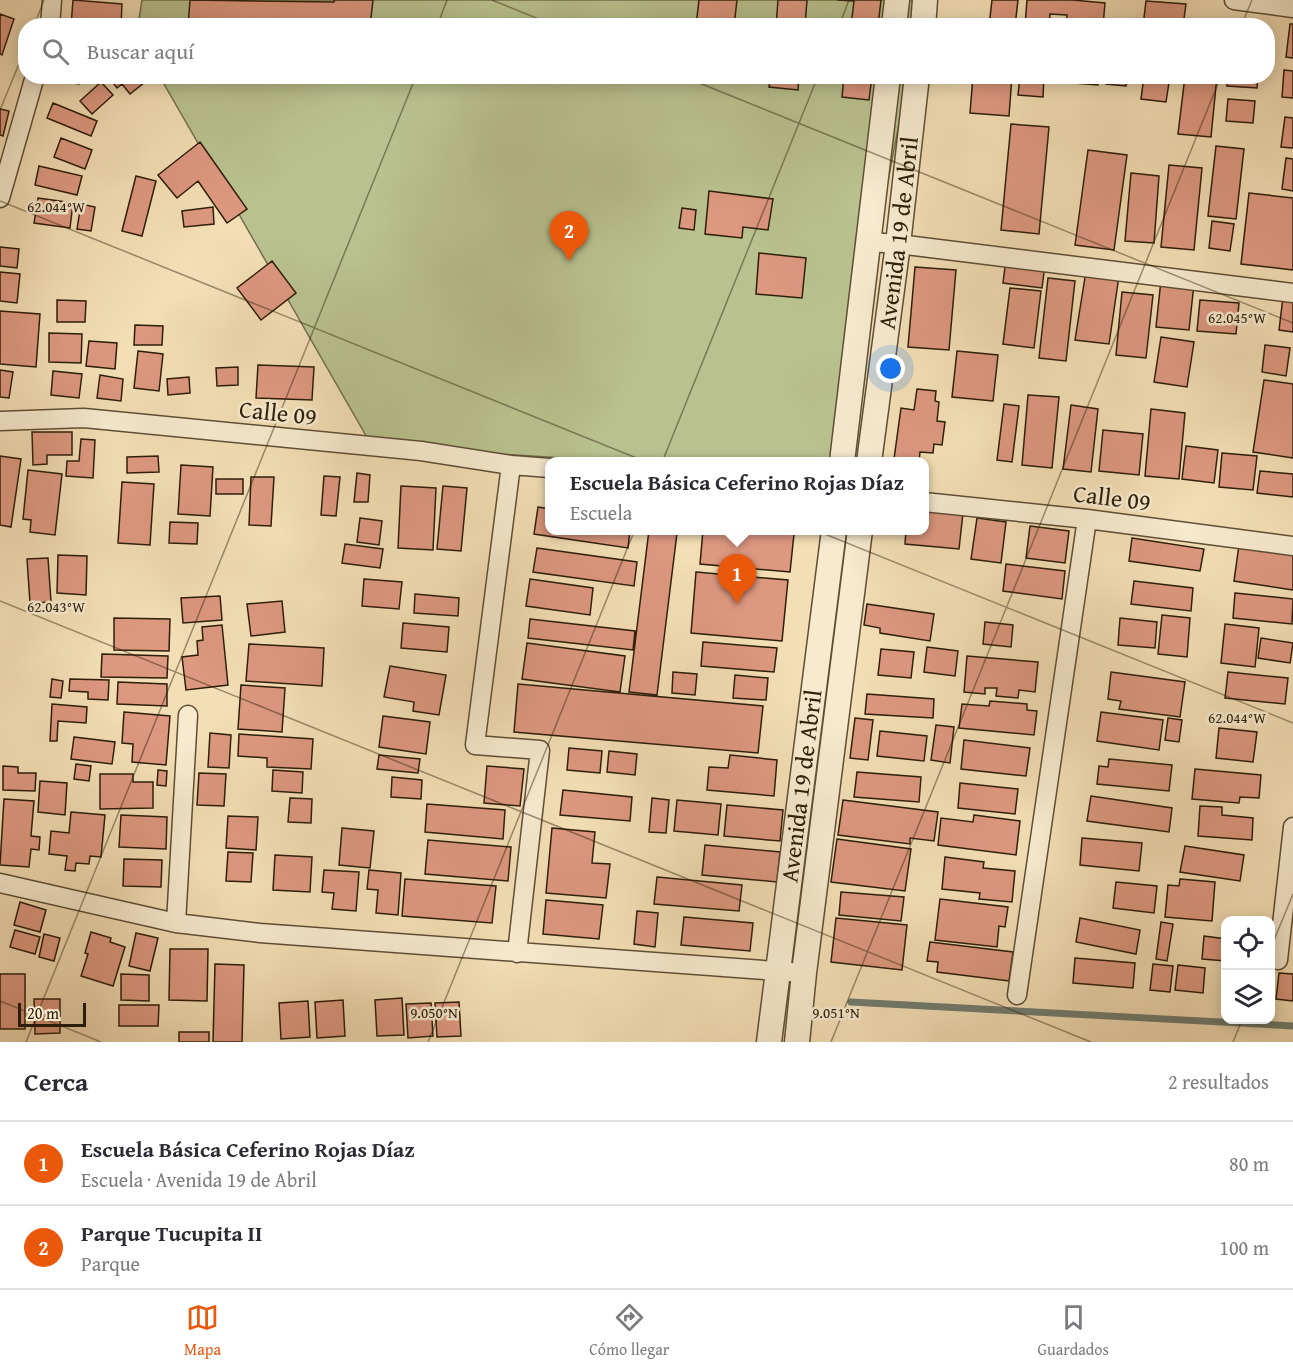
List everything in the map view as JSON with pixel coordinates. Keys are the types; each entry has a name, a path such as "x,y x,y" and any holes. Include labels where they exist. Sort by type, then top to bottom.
{"street":[{"path":"51,18 52,0"},
{"path":"895,18 897,0"},
{"path":"924,18 926,0"},
{"path":"1234,0 1293,8"},
{"path":"0,198 33,84"},
{"name":"Avenida 19 de Abril","path":"843,457 887,84"},
{"name":"Avenida 19 de Abril","path":"870,457 898,244 916,84"},
{"path":"870,242 1293,293"},
{"name":"Calle 09","path":"0,420 84,418 421,451 511,465 545,468"},
{"path":"511,465 475,745 540,750 517,953"},
{"name":"Calle 09","path":"929,503 1087,519 1293,546"},
{"path":"1017,995 1087,519"},
{"name":"Avenida 19 de Abril","path":"769,1042 776,972 833,535"},
{"name":"Avenida 19 de Abril","path":"797,1042 859,535"},
{"path":"176,923 188,715"},
{"path":"1278,960 1293,827"},
{"path":"0,884 176,923 260,933 804,973"}],"green space":[{"path":"142,0 922,0 919,18 139,18"},
{"path":"164,84 907,84 835,457 547,457 372,446"}],"building":[{"path":"73,0 122,4 121,18 72,18"},
{"path":"190,0 334,2 334,0 373,0 371,18 189,18"},
{"path":"699,0 737,0 735,18 697,18"},
{"path":"778,0 807,0 806,18 777,18"},
{"path":"837,0 881,0 879,18 852,18 854,1"},
{"path":"992,0 1018,0 1016,18 990,18"},
{"path":"1027,0 1105,3 1104,18 1067,18 1067,15 1050,14 1050,18 1026,18"},
{"path":"1146,1 1186,4 1184,18 1144,18"},
{"path":"0,14 14,19 2,55 0,54"},
{"path":"1290,24 1293,24 1293,58 1286,57"},
{"path":"1284,70 1293,71 1293,98 1282,97"},
{"path":"99,84 103,84 113,95 92,114 80,101"},
{"path":"122,84 142,84 130,94"},
{"path":"770,84 798,84 798,90 769,87"},
{"path":"843,84 871,84 869,100 842,97"},
{"path":"972,84 1011,84 1009,116 970,113"},
{"path":"1019,84 1044,84 1043,97 1018,95"},
{"path":"1143,84 1169,84 1166,102 1141,99"},
{"path":"1184,84 1216,84 1211,137 1178,134"},
{"path":"1227,84 1257,84 1257,88 1227,86"},
{"path":"1228,99 1255,101 1253,123 1226,121"},
{"path":"53,103 97,121 91,136 47,118"},
{"path":"0,109 9,111 3,136 0,135"},
{"path":"1285,117 1293,118 1293,148 1281,147"},
{"path":"1011,124 1049,127 1039,234 1001,230"},
{"path":"61,138 92,150 85,169 54,157"},
{"path":"200,142 247,209 227,223 198,181 177,198 158,175"},
{"path":"1216,146 1244,149 1236,219 1208,216"},
{"path":"1088,150 1127,155 1114,250 1075,245"},
{"path":"1286,158 1293,159 1293,191 1282,189"},
{"path":"1169,165 1202,168 1194,250 1161,247"},
{"path":"39,166 82,176 77,195 35,185"},
{"path":"1131,173 1159,176 1154,243 1125,241"},
{"path":"136,176 156,181 142,236 122,231"},
{"path":"709,191 773,199 768,230 743,227 742,238 705,234"},
{"path":"1249,193 1293,198 1293,270 1241,264"},
{"path":"38,198 73,203 70,228 34,223"},
{"path":"81,204 95,207 91,231 77,229"},
{"path":"213,207 214,224 184,227 182,211"},
{"path":"682,208 696,210 694,230 679,228"},
{"path":"1212,221 1234,224 1230,251 1209,248"},
{"path":"0,247 19,249 17,268 0,266"},
{"path":"1007,251 1046,256 1042,288 1003,283"},
{"path":"759,253 806,258 802,298 756,294"},
{"path":"272,261 296,293 261,320 237,288"},
{"path":"915,267 956,270 949,350 908,347"},
{"path":"1086,271 1119,276 1109,344 1075,340"},
{"path":"0,272 20,274 17,303 0,301"},
{"path":"1048,278 1075,281 1066,361 1039,358"},
{"path":"1161,280 1194,284 1189,330 1156,327"},
{"path":"1010,288 1041,291 1034,348 1003,344"},
{"path":"1122,292 1153,295 1146,358 1116,355"},
{"path":"1283,297 1293,298 1293,332 1279,330"},
{"path":"57,300 86,301 85,322 57,322"},
{"path":"1200,300 1239,303 1236,334 1197,331"},
{"path":"0,311 40,314 36,367 0,364"},
{"path":"135,325 163,326 162,345 134,345"},
{"path":"49,333 82,334 81,363 49,362"},
{"path":"1161,337 1194,342 1187,387 1154,382"},
{"path":"89,341 117,343 115,369 86,366"},
{"path":"1265,345 1290,348 1286,376 1262,372"},
{"path":"138,351 163,354 159,391 134,388"},
{"path":"957,351 998,355 993,401 952,397"},
{"path":"258,365 314,367 312,400 256,398"},
{"path":"238,367 238,385 217,386 216,368"},
{"path":"0,370 13,372 9,398 0,397"},
{"path":"53,371 82,374 79,398 51,395"},
{"path":"100,375 123,379 121,401 97,398"},
{"path":"189,377 190,393 168,395 167,379"},
{"path":"1264,380 1293,384 1293,458 1253,452"},
{"path":"917,389 936,391 935,401 939,402 937,421 945,422 942,445 934,444 933,453 920,452 920,457 894,457 901,408 914,410"},
{"path":"1028,395 1059,397 1052,468 1022,465"},
{"path":"1004,404 1019,406 1012,462 997,460"},
{"path":"1071,405 1098,409 1091,472 1063,469"},
{"path":"1151,409 1185,413 1179,479 1145,476"},
{"path":"1103,430 1143,434 1139,475 1099,471"},
{"path":"32,432 72,432 72,455 47,455 47,464 33,465"},
{"path":"81,439 95,440 93,478 66,476 67,461 79,461"},
{"path":"1186,446 1218,450 1214,483 1182,479"},
{"path":"1222,453 1257,456 1253,490 1219,487"},
{"path":"0,456 21,459 11,527 0,525"},
{"path":"158,456 159,472 127,473 127,457"},
{"path":"181,465 213,467 210,516 178,514"},
{"path":"28,470 62,474 55,535 30,532 31,520 23,519"},
{"path":"1260,471 1293,474 1293,497 1257,493"},
{"path":"357,473 370,475 368,502 354,502"},
{"path":"324,476 340,477 336,516 321,515"},
{"path":"251,477 274,477 271,526 249,525"},
{"path":"216,479 243,479 243,494 216,494"},
{"path":"122,482 154,484 150,545 118,543"},
{"path":"401,486 436,488 433,550 398,548"},
{"path":"443,486 467,488 461,551 437,549"},
{"path":"538,507 545,508 545,535 629,535 628,548 534,534"},
{"path":"929,510 963,513 959,549 905,544 906,535 929,535"},
{"path":"360,518 382,521 379,545 357,542"},
{"path":"977,518 1006,522 1001,563 971,559"},
{"path":"170,522 198,523 197,544 169,543"},
{"path":"1030,526 1069,531 1065,563 1026,558"},
{"path":"648,535 677,535 657,695 629,692"},
{"path":"703,535 794,535 790,572 700,564"},
{"path":"1132,538 1204,549 1200,571 1129,561"},
{"path":"345,544 383,549 380,568 342,563"},
{"path":"1239,545 1293,553 1293,590 1234,581"},
{"path":"537,548 637,562 634,586 533,572"},
{"path":"58,555 87,556 86,595 57,593"},
{"path":"48,558 51,602 30,603 27,559"},
{"path":"1006,564 1065,571 1062,599 1003,591"},
{"path":"696,572 788,580 782,641 691,633"},
{"path":"364,579 402,582 399,609 362,606"},
{"path":"530,579 593,588 590,615 526,606"},
{"path":"1134,581 1193,588 1191,611 1131,604"},
{"path":"1235,593 1293,599 1292,624 1233,618"},
{"path":"415,594 459,598 458,616 414,613"},
{"path":"220,596 222,620 183,623 181,598"},
{"path":"282,601 285,632 251,636 247,604"},
{"path":"867,604 934,614 930,641 880,633 880,628 864,625"},
{"path":"1162,615 1190,618 1187,657 1158,654"},
{"path":"114,618 170,619 169,651 114,650"},
{"path":"1120,618 1157,622 1155,648 1118,645"},
{"path":"530,619 635,631 633,650 528,638"},
{"path":"985,622 1013,625 1011,647 983,644"},
{"path":"403,623 449,627 447,652 401,648"},
{"path":"1225,624 1259,628 1255,667 1221,663"},
{"path":"222,625 228,685 186,690 182,657 198,655 197,641 203,640 202,627"},
{"path":"1261,638 1293,643 1290,663 1258,658"},
{"path":"703,642 777,648 774,672 701,666"},
{"path":"527,643 625,656 620,692 522,679"},
{"path":"249,644 324,648 322,686 246,681"},
{"path":"927,647 958,651 955,676 924,672"},
{"path":"881,649 914,652 911,678 878,675"},
{"path":"102,654 168,656 167,678 101,677"},
{"path":"967,656 1038,662 1035,692 1019,690 1018,698 996,696 997,688 985,688 985,694 964,692"},
{"path":"390,666 446,675 439,715 413,711 414,702 384,697"},
{"path":"673,672 697,674 695,695 672,693"},
{"path":"1111,672 1185,682 1180,717 1119,709 1121,701 1108,699"},
{"path":"1228,672 1288,678 1285,704 1225,698"},
{"path":"735,675 768,678 766,700 733,698"},
{"path":"52,679 63,681 61,698 50,697"},
{"path":"70,679 109,680 108,700 88,699 88,692 69,691"},
{"path":"118,682 167,684 167,706 117,704"},
{"path":"518,684 763,706 758,753 514,732"},
{"path":"241,685 285,688 282,732 238,729"},
{"path":"867,694 934,699 933,718 865,714"},
{"path":"990,701 1027,704 1027,710 1037,711 1034,735 959,728 962,704 989,706"},
{"path":"52,704 87,707 86,723 58,721 57,741 50,741"},
{"path":"124,712 170,716 166,765 132,762 133,744 122,743"},
{"path":"1101,712 1163,720 1159,750 1097,741"},
{"path":"383,716 430,722 426,754 379,747"},
{"path":"855,718 873,720 868,760 850,758"},
{"path":"1168,718 1182,720 1179,742 1165,740"},
{"path":"936,725 954,727 950,763 931,760"},
{"path":"1219,728 1257,732 1253,762 1216,758"},
{"path":"880,731 927,736 924,761 877,756"},
{"path":"210,733 231,735 229,768 208,767"},
{"path":"239,734 313,739 311,769 267,767 267,758 238,756"},
{"path":"74,737 115,742 112,764 71,759"},
{"path":"964,740 1030,748 1026,776 961,769"},
{"path":"569,748 602,751 600,773 567,770"},
{"path":"609,751 637,754 635,775 607,772"},
{"path":"379,755 420,759 418,773 377,769"},
{"path":"730,755 777,760 774,796 707,790 709,767 728,768"},
{"path":"1109,759 1172,765 1169,791 1097,784 1099,766 1108,767"},
{"path":"76,764 91,766 89,781 74,779"},
{"path":"3,766 18,767 18,773 36,773 35,791 3,790"},
{"path":"487,766 524,769 520,806 484,803"},
{"path":"1195,769 1261,775 1259,798 1240,797 1239,803 1192,799"},
{"path":"158,770 167,771 166,786 157,785"},
{"path":"273,770 303,772 302,793 272,791"},
{"path":"857,772 921,777 919,802 854,797"},
{"path":"199,773 226,774 224,806 197,805"},
{"path":"100,774 133,774 133,782 153,782 153,808 100,809"},
{"path":"392,777 422,780 421,799 391,797"},
{"path":"40,781 67,783 65,815 38,812"},
{"path":"960,783 1018,789 1015,814 958,808"},
{"path":"563,790 632,797 630,821 560,815"},
{"path":"1091,796 1172,808 1169,832 1087,821"},
{"path":"290,798 312,799 311,823 288,822"},
{"path":"652,798 669,800 666,833 649,832"},
{"path":"4,799 34,801 31,836 40,837 39,850 31,849 29,867 0,865"},
{"path":"677,800 721,804 718,835 674,831"},
{"path":"843,800 938,812 934,841 910,838 910,844 838,835"},
{"path":"427,804 505,810 503,839 425,832"},
{"path":"727,805 783,810 780,841 724,836"},
{"path":"1200,806 1222,807 1222,815 1253,818 1252,840 1198,836"},
{"path":"71,812 105,815 101,857 90,856 89,864 76,863 75,871 65,870 67,856 49,854 51,831 69,833"},
{"path":"121,815 167,817 166,849 119,847"},
{"path":"974,815 1020,821 1016,855 938,845 941,818 973,822"},
{"path":"228,816 258,817 256,850 226,848"},
{"path":"342,828 374,831 370,868 339,865"},
{"path":"552,828 595,832 592,863 610,864 606,898 546,893"},
{"path":"1082,838 1142,843 1139,871 1080,865"},
{"path":"837,839 911,849 905,891 831,882"},
{"path":"428,840 511,847 508,881 425,874"},
{"path":"705,845 780,852 777,882 702,875"},
{"path":"1185,846 1244,855 1240,881 1180,872"},
{"path":"228,852 253,853 251,882 226,881"},
{"path":"275,855 312,857 310,892 273,890"},
{"path":"945,857 984,862 983,868 1015,871 1012,902 979,899 980,893 942,889"},
{"path":"124,859 162,860 161,887 123,886"},
{"path":"324,870 359,872 356,911 332,909 334,893 322,892"},
{"path":"369,870 401,873 398,915 376,913 378,890 367,889"},
{"path":"657,877 742,885 739,911 654,904"},
{"path":"405,879 496,886 492,923 402,916"},
{"path":"1180,879 1215,882 1212,921 1165,917 1168,885 1179,886"},
{"path":"1116,882 1157,886 1154,913 1113,908"},
{"path":"841,892 904,897 901,921 839,915"},
{"path":"940,899 1008,907 1005,927 999,926 997,947 935,940"},
{"path":"546,900 603,905 599,939 543,934"},
{"path":"20,902 46,910 40,932 14,925"},
{"path":"637,911 658,913 655,947 634,944"},
{"path":"684,917 753,923 750,951 681,945"},
{"path":"836,918 907,925 902,970 831,962"},
{"path":"1080,918 1140,930 1136,954 1076,942"},
{"path":"1161,922 1173,924 1167,961 1156,959"},
{"path":"15,930 40,937 35,954 10,947"},
{"path":"91,932 111,938 110,942 125,947 113,986 81,976 88,954 85,953"},
{"path":"136,933 158,938 150,971 129,966"},
{"path":"44,934 60,938 54,961 39,957"},
{"path":"1204,936 1221,938 1221,961 1202,959"},
{"path":"930,942 1013,952 1009,981 937,972 938,962 927,961"},
{"path":"170,949 208,949 207,1001 169,1000"},
{"path":"1075,958 1135,963 1133,988 1073,983"},
{"path":"215,964 244,965 242,1042 213,1042"},
{"path":"1153,964 1173,966 1170,992 1150,990"},
{"path":"1178,965 1205,968 1203,993 1175,990"},
{"path":"1279,973 1293,974 1293,1001 1276,999"},
{"path":"0,974 25,974 25,1029 0,1029"},
{"path":"121,974 149,975 149,1001 121,1000"},
{"path":"402,998 404,1035 377,1036 375,1000"},
{"path":"34,999 60,999 60,1033 35,1034"},
{"path":"343,1000 345,1036 317,1038 315,1002"},
{"path":"308,1001 310,1037 281,1039 279,1003"},
{"path":"459,1002 461,1036 437,1037 435,1003"},
{"path":"431,1003 433,1036 408,1038 406,1004"},
{"path":"119,1005 159,1005 158,1026 119,1026"},
{"path":"179,1032 209,1032 209,1042 179,1042"}],"waterway":[{"path":"851,1002 1293,1026"}],"place":[{"name":"Parque Tucupita II","path":"569,261"},
{"name":"Escuela Básica Ceferino Rojas Díaz","path":"737,604"}]}
